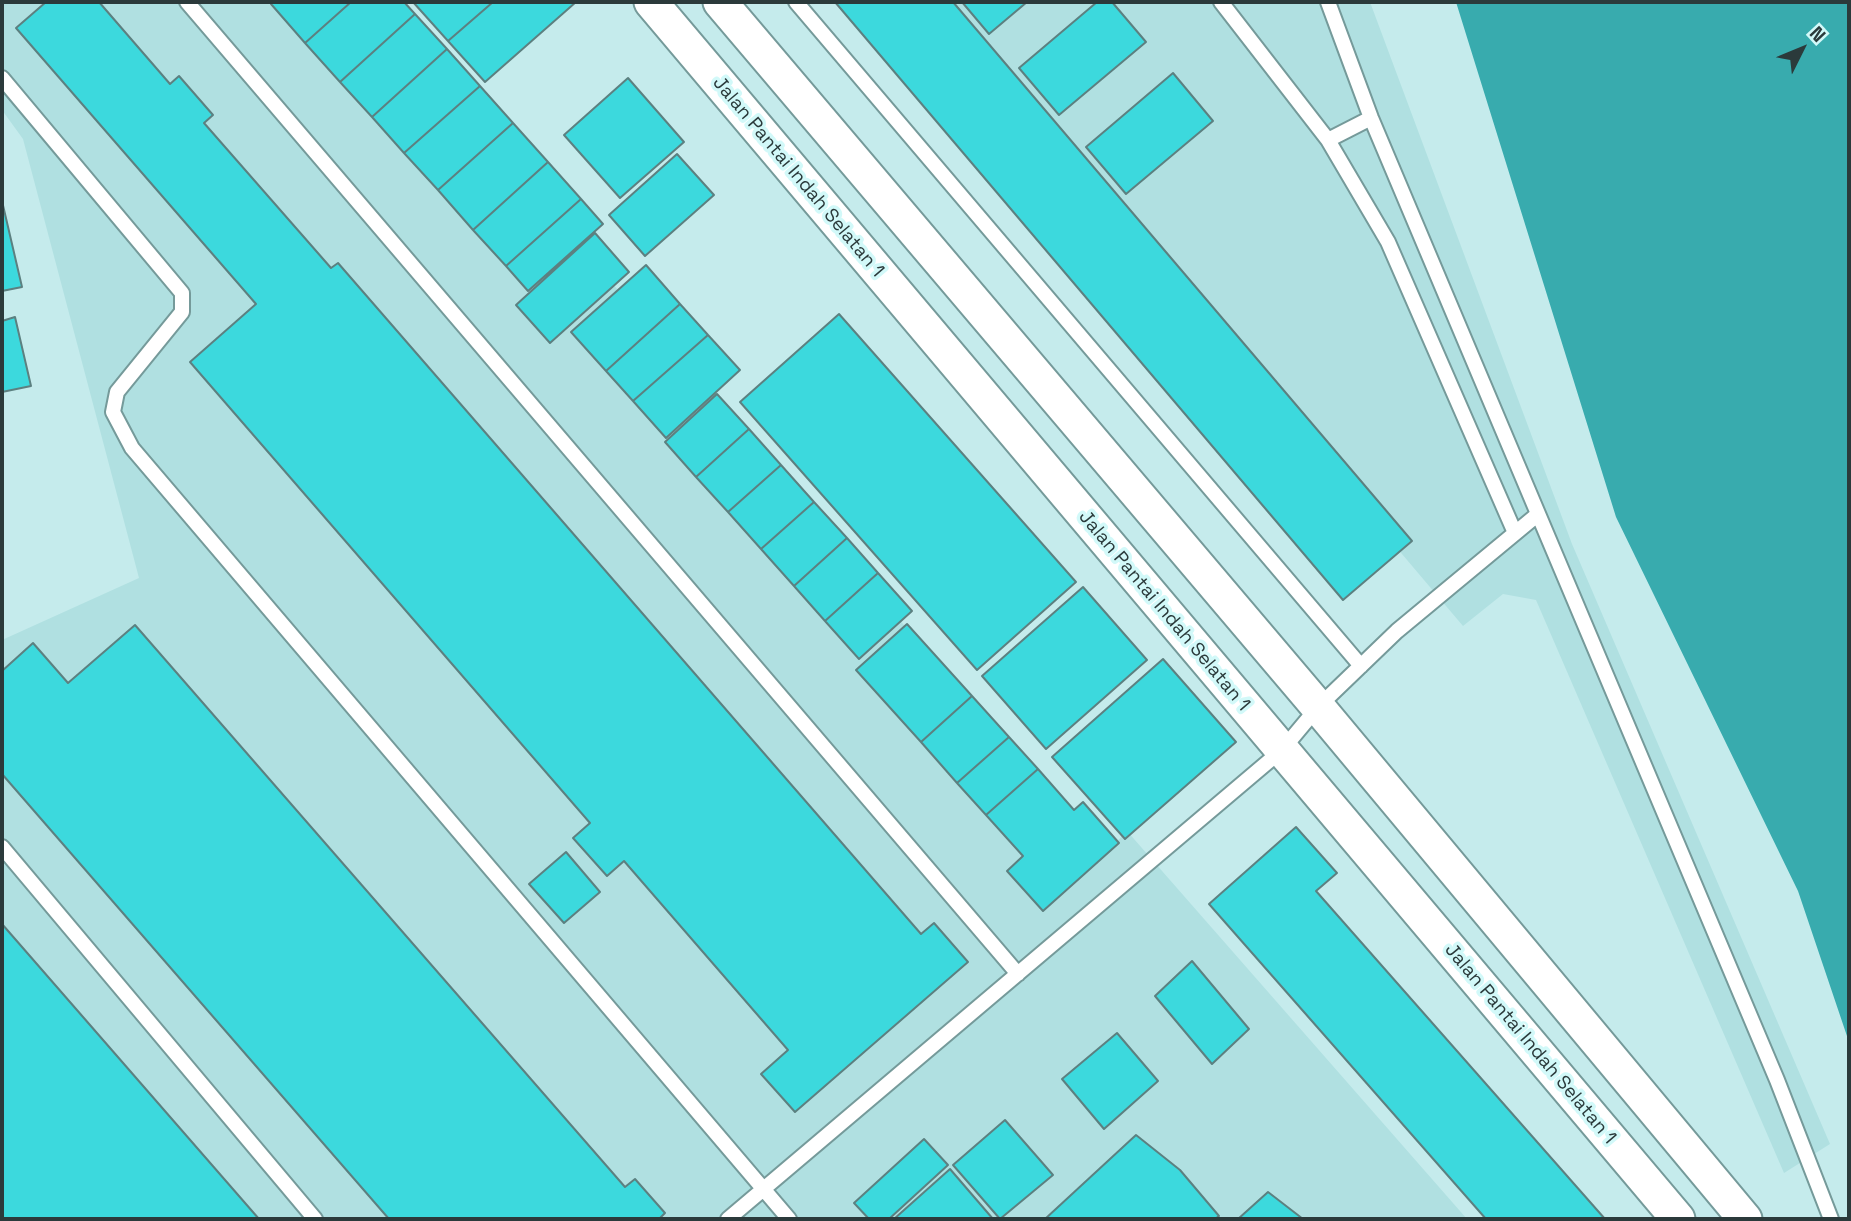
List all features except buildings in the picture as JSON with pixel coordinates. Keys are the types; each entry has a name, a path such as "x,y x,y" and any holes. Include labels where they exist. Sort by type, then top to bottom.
{"street":[{"name":"Jalan Pantai Indah Selatan 1","path":"651,2 1678,1219"},
{"path":"720,2 1318,706 1745,1219"}],"lane":[{"path":"187,2 1018,974"},
{"path":"796,2 1361,666"},
{"path":"1221,2 1328,140 1388,242 1515,533"},
{"path":"1328,2 1371,118 1777,1080 1831,1219"},
{"path":"2,78 182,293 182,312 117,392 113,412 132,448 789,1219"},
{"path":"1328,140 1371,118"},
{"path":"728,1219 1282,750 1318,706 1396,631 1537,515"},
{"path":"2,847 314,1219"}],"shaded area":[{"path":"2,2 372,2 1102,857 1127,831 1467,1219 2,1219 2,640 139,578 23,139 2,110"},
{"path":"934,2 1370,2 1572,544 1830,1144 1784,1173 1536,600 1503,594 1463,626"}],"water":[{"path":"1456,2 1849,2 1849,1042 1798,891 1616,517"}]}
